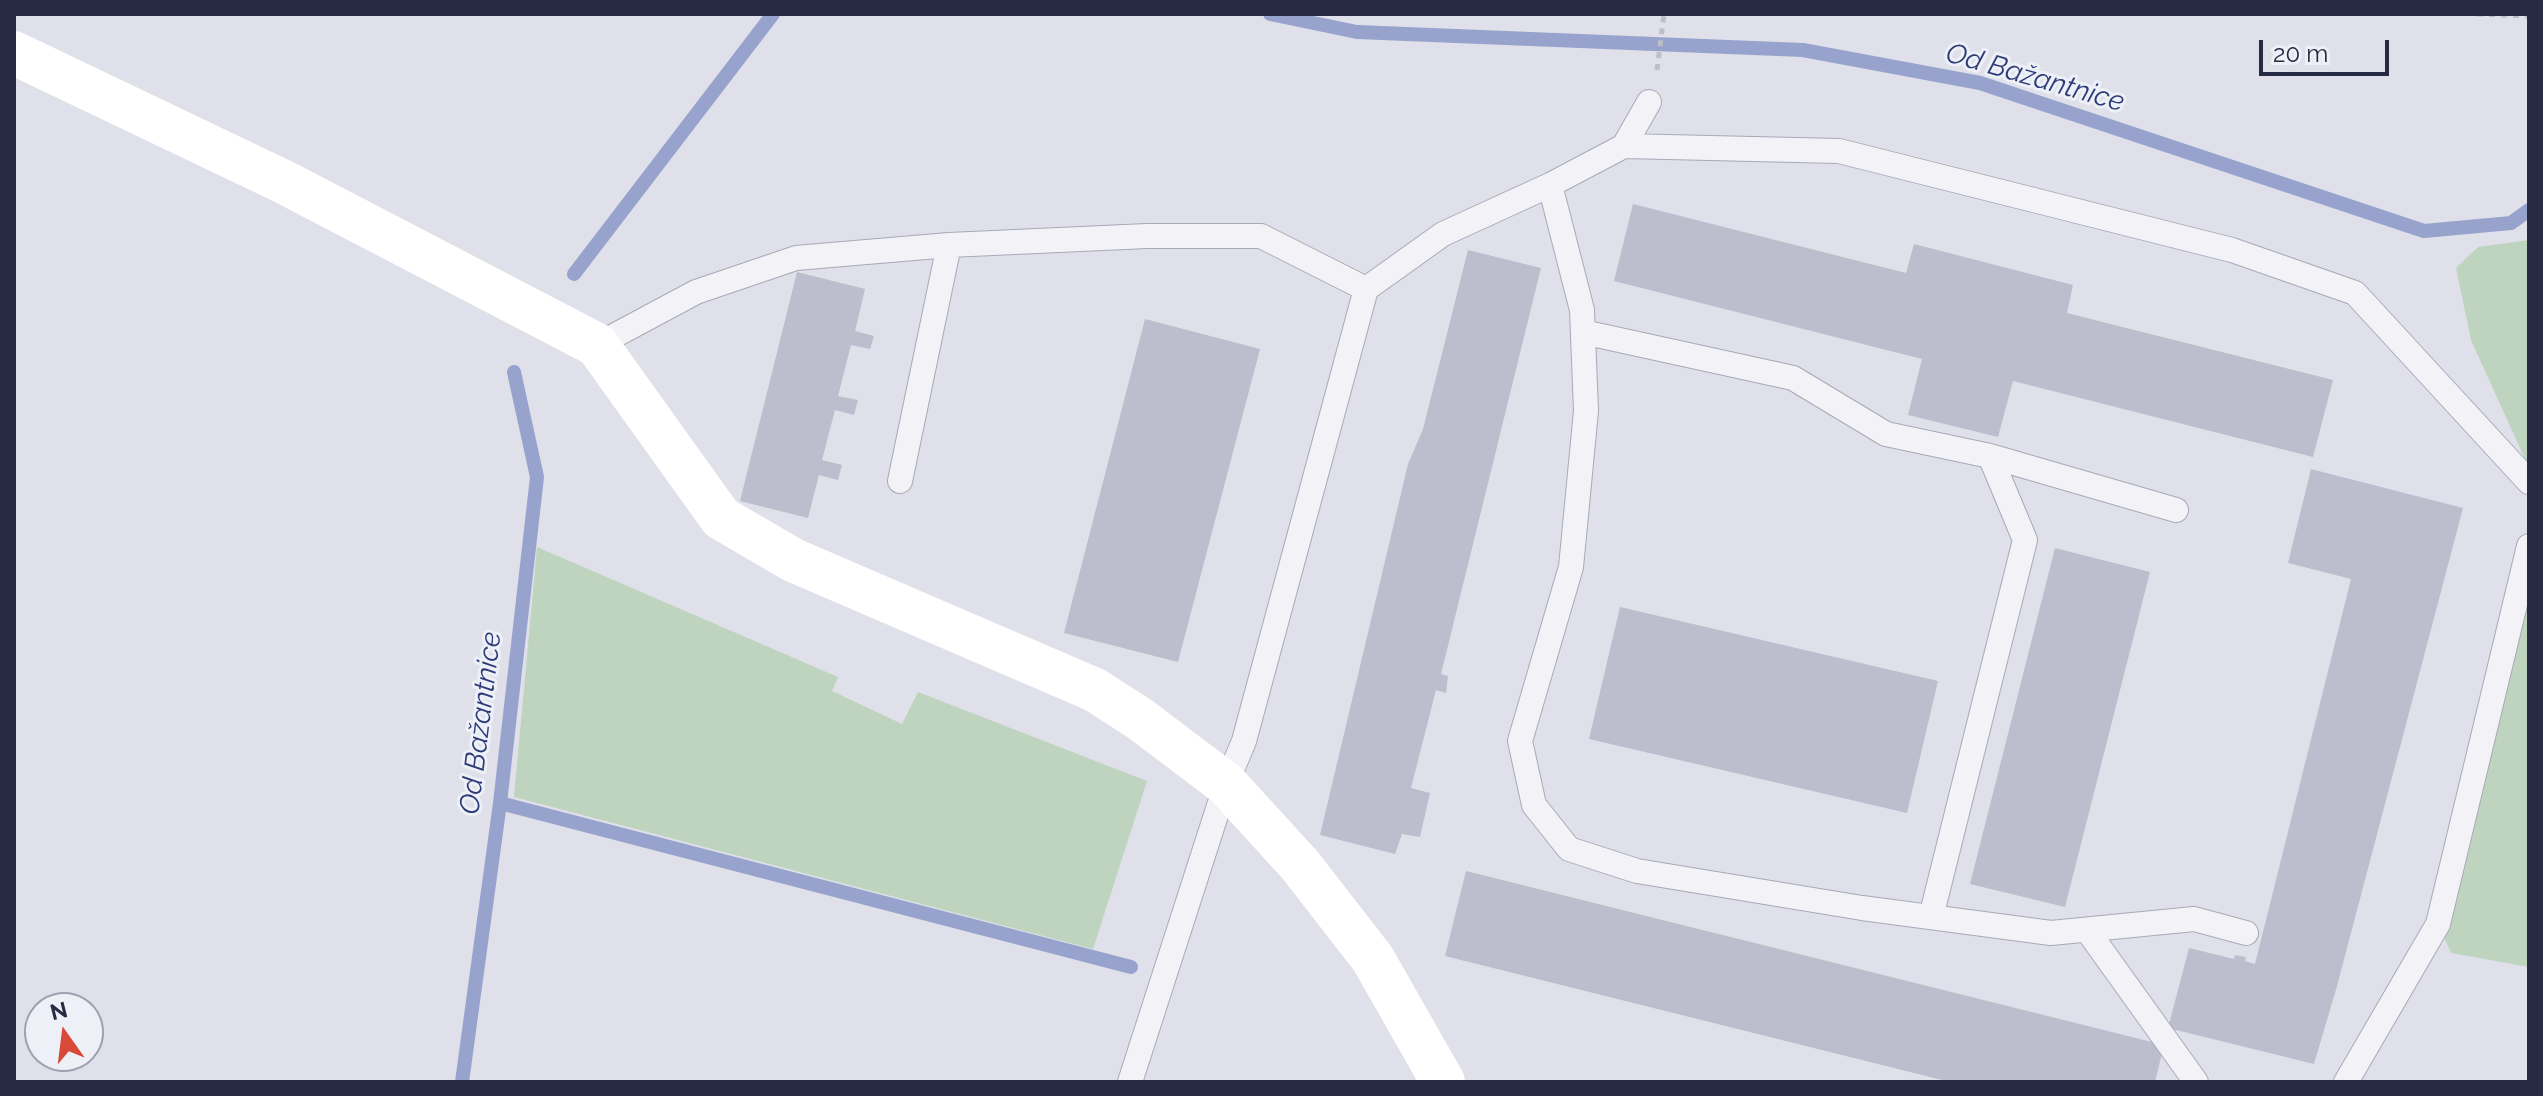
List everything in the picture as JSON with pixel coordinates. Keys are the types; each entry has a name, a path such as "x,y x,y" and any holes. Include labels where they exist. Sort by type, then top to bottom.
{"street":[{"path":"14,53 284,182 597,345 721,518 793,560 1095,690 1140,719 1226,784 1300,865 1373,959 1443,1082"}],"lane":[{"path":"1624,146 1649,102"},
{"path":"1130,1082 1226,784 1244,741 1366,289 1443,234 1550,185 1624,146 1839,151 2232,250 2355,293 2529,482"},
{"path":"1550,185 1582,310 1586,411 1571,567 1520,741 1534,805 1569,849 1637,871 2051,933 2194,919 2246,933"},
{"path":"597,345 696,292 796,258 949,245 1147,236 1261,236 1366,289"},
{"path":"900,481 949,245"},
{"path":"1583,332 1793,378 1886,434 1990,456 2176,510"},
{"path":"1931,917 2025,540 1990,456"},
{"path":"2346,1082 2438,924 2529,546"},
{"path":"2087,930 2196,1082"}],"path":[{"path":"1656,73 1664,14"},
{"path":"2477,14 2529,16"}],"green space":[{"path":"2529,240 2529,468 2471,340 2456,268 2478,247"},
{"path":"2529,546 2529,967 2451,953 2438,924"},
{"path":"537,547 838,677 832,691 902,724 918,692 1147,781 1093,949 514,797"}],"building":[{"path":"1633,204 1906,273 1914,244 2073,285 2067,313 2333,380 2313,457 2013,381 1998,437 1908,415 1922,359 1614,281"},
{"path":"1468,250 1541,268 1441,674 1448,676 1446,693 1436,690 1411,788 1430,793 1420,837 1402,834 1395,854 1320,835 1408,464 1423,429"},
{"path":"797,272 865,289 855,331 874,336 870,349 851,345 838,396 858,400 854,415 835,410 822,460 842,465 838,480 819,475 808,518 740,501"},
{"path":"1145,319 1260,349 1178,662 1064,633"},
{"path":"2311,469 2463,508 2314,1064 2168,1028 2189,948 2234,959 2235,955 2246,957 2245,961 2255,964 2351,579 2288,563"},
{"path":"2055,548 2150,572 2065,907 1970,884"},
{"path":"1620,607 1938,681 1907,813 1589,739"},
{"path":"1466,871 2164,1045 2155,1082 1950,1082 1445,956"}],"waterway":[{"name":"Od Bažantnice","path":"574,274 773,14"},
{"name":"Od Bažantnice","path":"1270,14 1357,32 1803,50 1980,83 2424,231 2511,223 2529,210"},
{"name":"Od Bažantnice","path":"462,1082 500,803 537,477 514,372"},
{"path":"500,803 1131,967"}]}
